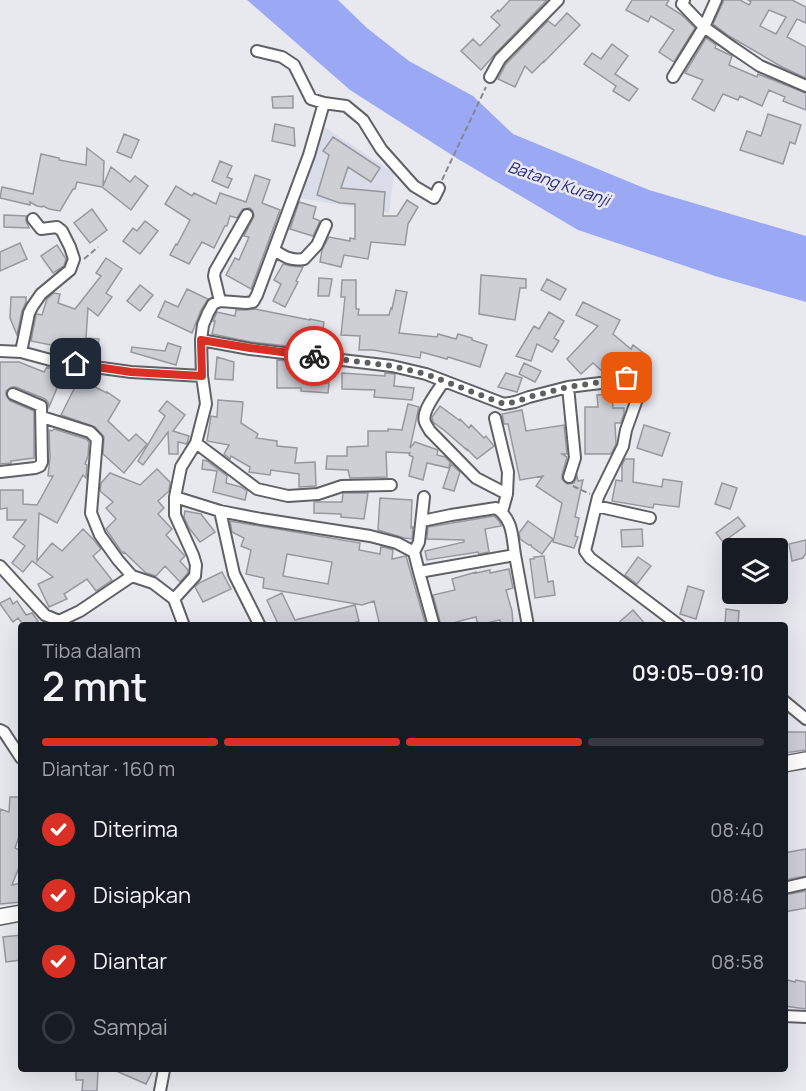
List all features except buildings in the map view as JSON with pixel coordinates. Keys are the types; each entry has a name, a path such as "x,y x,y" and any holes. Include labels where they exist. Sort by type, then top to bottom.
{"main road":[{"path":"788,763 806,760"},
{"path":"0,917 18,914"}],"street":[{"path":"490,77 500,58 558,0"},
{"path":"684,0 682,4 704,27 732,47 760,66 806,86"},
{"path":"673,77 704,27 716,0"},
{"path":"257,51 282,57 294,65 311,99 324,104 346,106 363,120 381,149 414,186 434,198 439,188"},
{"path":"174,599 195,576 193,555 176,515 174,497 180,467 196,443 206,404 202,376 203,325 213,304 220,301 254,302 309,155 324,104"},
{"path":"220,301 214,276 215,271 247,215"},
{"path":"21,352 32,307 40,294 70,270 74,259 62,231 57,227 40,229 33,219"},
{"path":"274,250 286,258 304,259 317,245 326,225"},
{"path":"201,340 392,366 426,374 504,404 568,387 633,379 640,384 641,388 626,430 623,446 597,502 586,553 675,622"},
{"path":"0,351 21,352 58,362 131,372 202,376"},
{"path":"444,381 426,410 425,424 476,478 507,494"},
{"path":"568,387 575,458 569,477"},
{"path":"0,472 25,470 40,466 42,462 40,405 13,394"},
{"path":"42,417 90,432 97,439 91,513 100,535 132,576 153,583 174,599 183,622"},
{"path":"495,418 508,472 507,494 502,512"},
{"path":"196,443 257,489 288,496 318,494 342,486 391,485"},
{"path":"174,497 220,511 370,536 397,543 414,552"},
{"path":"424,497 419,542 414,552 433,622"},
{"path":"597,502 650,518"},
{"path":"422,520 496,508 502,512 510,521 527,622"},
{"path":"220,511 234,574 258,622"},
{"path":"419,572 515,555"},
{"path":"0,566 45,615 59,621 80,611 132,576"},
{"path":"788,704 806,719"},
{"path":"0,730 4,732 18,753"},
{"path":"788,887 806,883"},
{"path":"788,1016 806,1017"},
{"path":"160,1091 164,1072"}],"path":[{"path":"439,188 490,77"},
{"path":"569,477 570,485 597,502"}],"shaded area":[{"path":"323,126 394,173 389,213 299,198"}],"water":[{"name":"Batang Kuranji","path":"247,0 338,0 367,28 409,61 473,96 513,134 649,190 806,236 806,302 715,276 578,230 458,159 350,90"}],"way so far":[{"path":"314,356 392,366 426,374 504,404 548,391 627,378"}],"route":[{"path":"76,364 131,372 202,376 201,340 314,356"}]}
